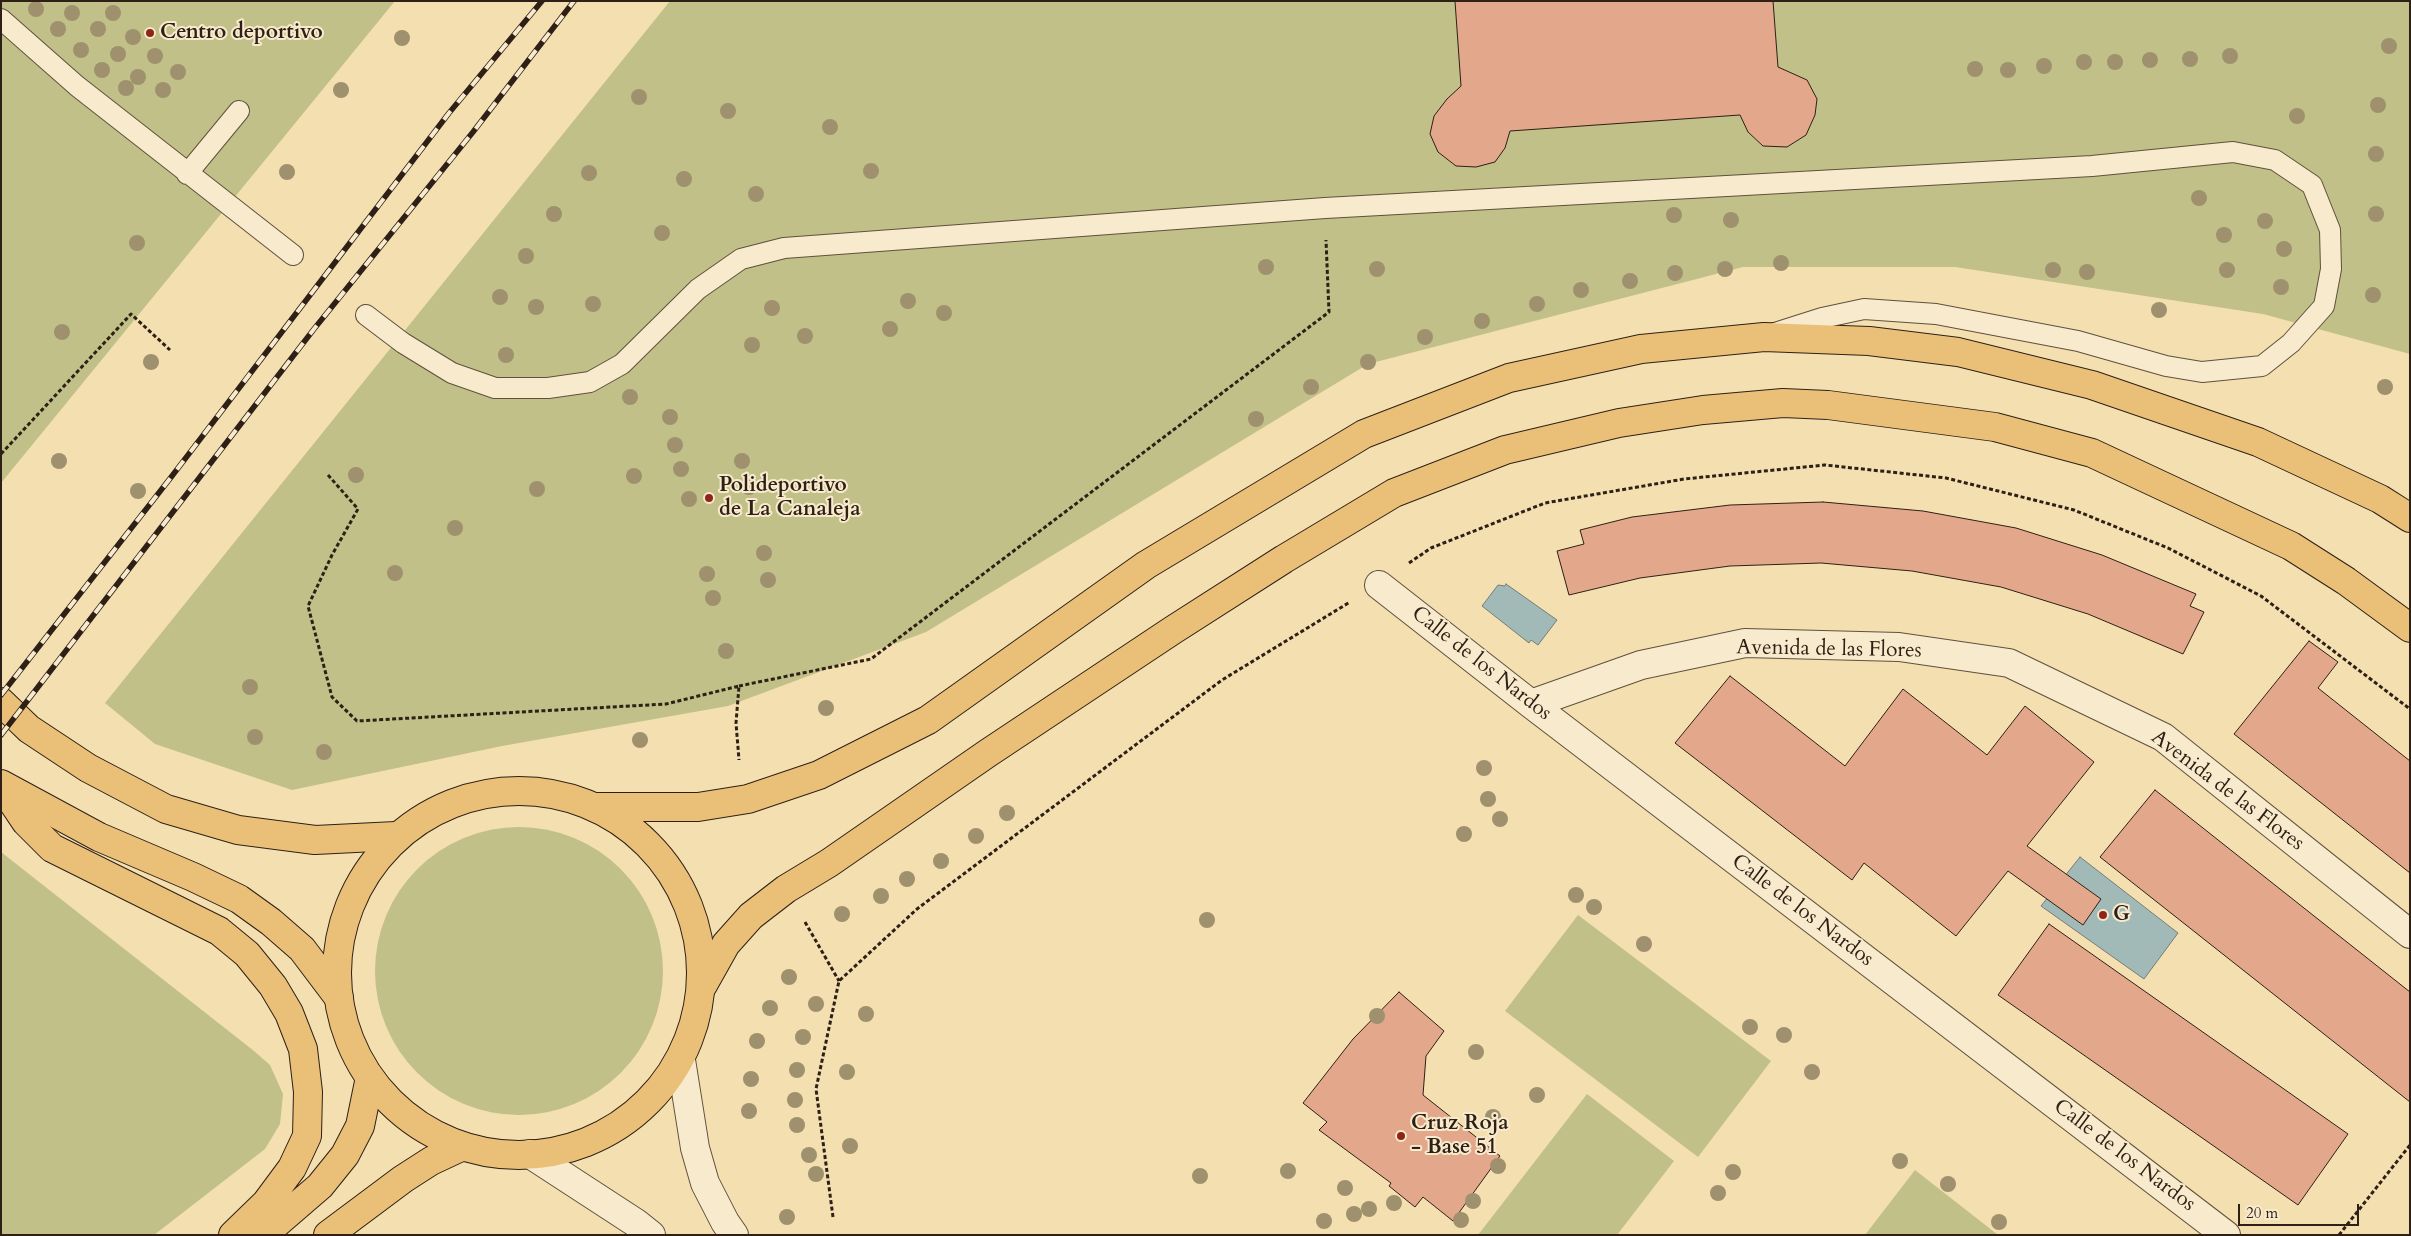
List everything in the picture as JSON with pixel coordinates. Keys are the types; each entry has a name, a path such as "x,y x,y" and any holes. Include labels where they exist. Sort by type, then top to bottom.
{"main road":[{"path":"596,807 698,807 748,799 818,775 928,720 1146,565 1364,434 1509,378 1640,349 1764,337 1869,341 1958,352 2092,385 2258,442 2380,499 2410,518"},
{"path":"703,985 698,940 684,895 666,862 633,833 596,807 561,792 486,793 457,801 396,836 357,884 339,941 339,998 347,1030 370,1082 401,1114 436,1137 492,1154 530,1154 570,1147 602,1134 633,1114 663,1086 681,1060 690,1041 703,985 733,937 751,916 786,889 829,863 988,753 1165,635 1284,559 1394,493 1505,450 1620,423 1703,410 1783,403 1877,411 1995,427 2092,453 2291,546 2346,581 2410,628"},
{"path":"1,702 29,729 80,763 166,809 238,830 315,840 396,836"},
{"path":"1,785 99,837 192,877 239,900 271,922 302,949 339,998"},
{"path":"1,785 26,822 52,848 219,931 247,954 273,986 289,1013 303,1049 308,1092 307,1136 287,1175 266,1203 233,1235"},
{"path":"263,1235 320,1186 345,1155 360,1126 370,1082"},
{"path":"328,1235 403,1179 431,1161 463,1146"}],"street":[{"name":"Calle de los Nardos","path":"1379,585 1531,704 2226,1235"},
{"name":"Avenida de las Flores","path":"1531,704 1640,665 1745,643 1899,647 2009,663 2163,737 2410,934"},
{"path":"681,1060 695,1148 705,1182 725,1222 734,1235"},
{"path":"530,1154 636,1223 651,1235"}],"lane":[{"path":"1,19 77,86 187,174 293,255"},
{"path":"187,174 239,111"},
{"path":"366,315 403,343 452,373 495,388 548,388 590,382 622,364 698,289 741,259 784,248 1325,208 2092,166 2233,152 2275,160 2312,185 2330,230 2331,269 2324,306 2291,343 2262,366 2202,372 2166,366 2078,341 1946,316 1864,309 1822,318 1764,337"}],"path":[{"path":"328,475 358,509 332,555 308,606 332,697 357,721 666,704 739,686 871,659 1329,312 1325,208"},
{"path":"1,454 131,314 170,350"},
{"path":"739,686 736,723 739,760"},
{"path":"805,922 839,982"},
{"path":"2339,1235 2410,1145"}],"green space":[{"path":"1,1 395,1 1,483"},
{"name":"Polideportivo de La Canaleja","path":"670,1 2410,1 2410,354 2263,314 1955,267 1743,267 1368,364 926,632 728,706 502,746 292,790 155,744 105,703"},
{"path":"519,827 547,830 574,838 599,851 621,869 639,891 652,916 660,943 663,971 660,999 652,1026 639,1051 621,1073 599,1091 574,1104 547,1112 519,1115 491,1112 464,1104 439,1091 417,1073 399,1051 386,1026 378,999 375,971 378,943 386,916 399,891 417,869 439,851 464,838 491,830"},
{"path":"1,852 254,1051 270,1065 283,1094 280,1124 265,1149 154,1235 1,1235"},
{"path":"1578,915 1771,1061 1698,1157 1505,1011"},
{"path":"1587,1094 1674,1161 1617,1235 1478,1235"},
{"path":"1915,1170 1998,1235 1865,1235"}],"water":[{"path":"1506,584 1557,620 1538,645 1531,640 1529,643 1482,606 1498,585 1505,586"},
{"name":"G","path":"2080,857 2178,933 2144,979 2041,906"}],"building":[{"path":"1455,1 1773,1 1778,67 1807,80 1817,99 1815,115 1806,135 1787,147 1763,146 1748,132 1740,115 1510,131 1505,148 1495,162 1476,167 1456,166 1438,152 1430,134 1434,116 1447,99 1461,86"},
{"path":"1823,502 1923,511 2016,528 2102,555 2196,594 2190,606 2204,612 2183,654 2088,614 2001,587 1912,571 1821,563 1730,566 1640,578 1569,595 1557,551 1584,544 1580,530 1632,517 1730,505"},
{"path":"2309,641 2338,662 2318,688 2410,761 2410,873 2234,734"},
{"path":"1730,676 1845,766 1903,689 1987,755 2025,706 2094,762 2027,846 2101,899 2083,925 2008,871 1956,936 1864,863 1852,880 1675,743"},
{"path":"2155,790 2410,992 2410,1102 2100,857"},
{"path":"2049,924 2348,1134 2298,1205 1998,995"},
{"name":"Cruz Roja - Base 51","path":"1399,992 1444,1031 1426,1056 1423,1095 1500,1156 1453,1221 1423,1197 1415,1207 1389,1186 1391,1183 1319,1130 1327,1122 1303,1103 1353,1039"}],"railway":[{"path":"1,695 172,476 449,113 542,1"},
{"path":"1,735 314,329 473,132 574,1"}],"place":[{"name":"Centro deportivo","path":"150,33"},
{"name":"Polideportivo de La Canaleja","path":"709,498"},
{"name":"G","path":"2103,915"},
{"name":"Cruz Roja - Base 51","path":"1401,1136"}]}
